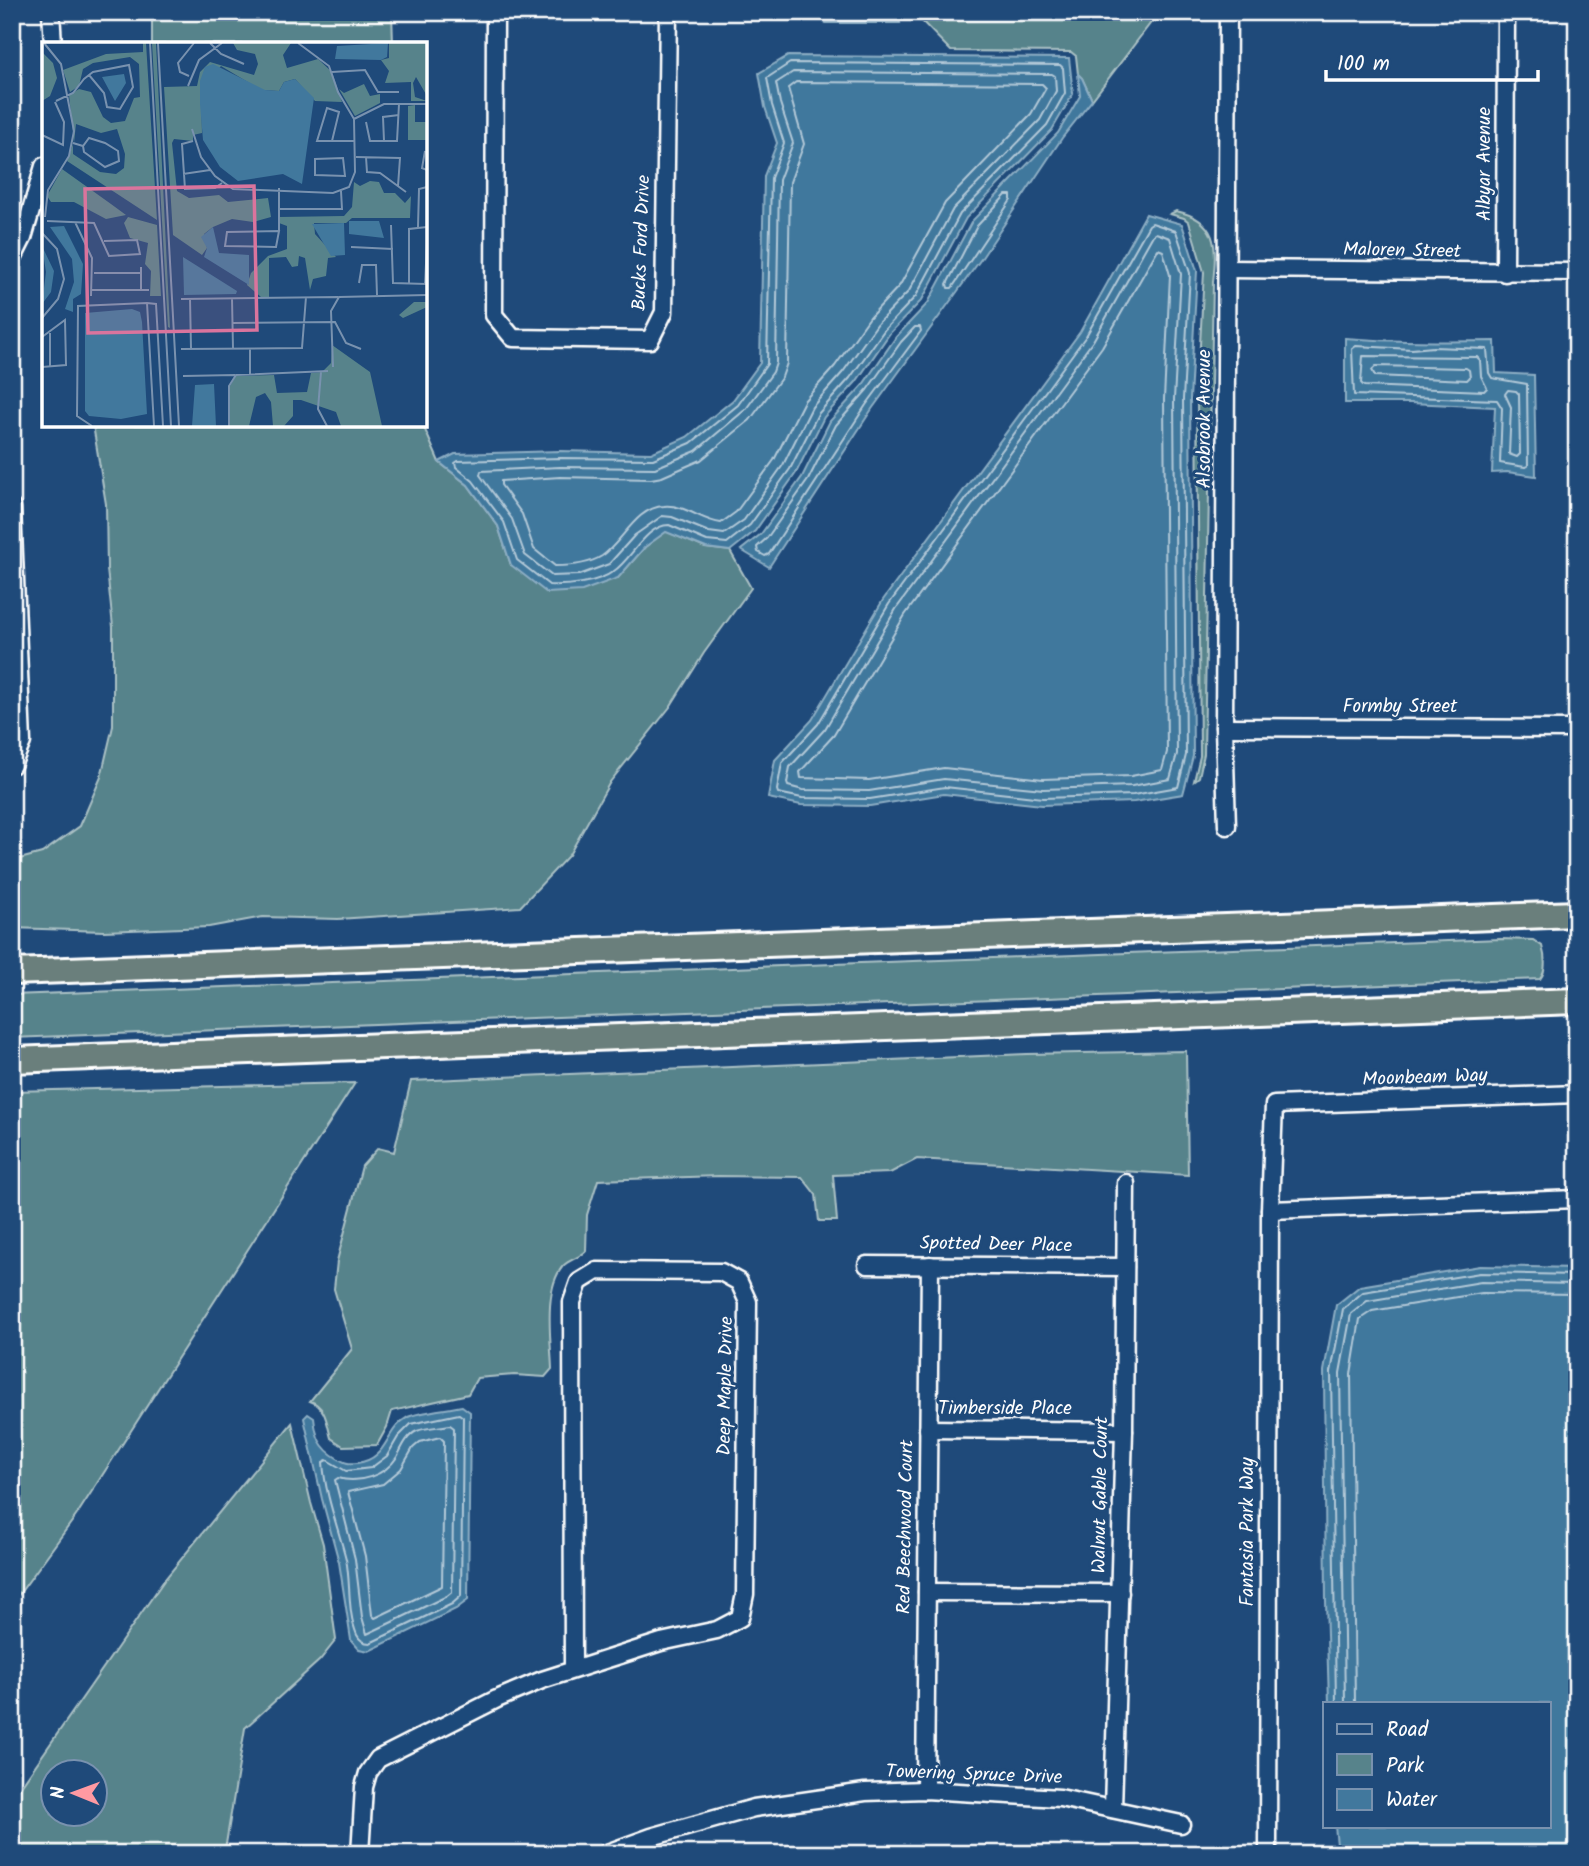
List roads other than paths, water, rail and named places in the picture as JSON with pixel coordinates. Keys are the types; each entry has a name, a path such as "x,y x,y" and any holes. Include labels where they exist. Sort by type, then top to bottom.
{"highway":[{"path":"12,972 1577,914"},
{"path":"12,1060 1577,1002"}],"street":[{"path":"51,12 53,42"},
{"name":"Bucks Ford Drive","path":"495,12 494,315 513,338 650,340 664,312 668,12"},
{"name":"Alsobrook Avenue","path":"1227,826 1224,727 1228,12"},
{"name":"Albyar Avenue","path":"1505,273 1506,12"},
{"path":"12,260 23,238 42,173"},
{"name":"Maloren Street","path":"1227,269 1577,272"},
{"path":"12,508 22,742 12,765"},
{"name":"Formby Street","path":"1224,727 1577,729"},
{"name":"Moonbeam Way","path":"1274,1105 1577,1094"},
{"name":"Fantasia Park Way","path":"1268,1854 1270,1210 1274,1105"},
{"name":"Walnut Gable Court","path":"1113,1809 1124,1431 1126,1183"},
{"path":"1270,1210 1577,1199"},
{"name":"Spotted Deer Place","path":"867,1265 1125,1267"},
{"name":"Red Beechwood Court","path":"925,1790 930,1265"},
{"name":"Deep Maple Drive","path":"360,1854 364,1787 368,1773 378,1759 497,1699 573,1669 662,1642 717,1630 740,1618 745,1594 748,1302 739,1282 721,1272 597,1271 579,1282 572,1301 573,1669"},
{"name":"Timberside Place","path":"928,1429 1124,1431"},
{"path":"927,1592 1120,1593"},
{"name":"Towering Spruce Drive","path":"604,1854 651,1837 754,1808 865,1793 925,1790 1060,1798 1181,1824"}],"water":[{"path":"808,12 897,12 900,23 826,23"},
{"path":"788,56 1069,58 1073,94 1052,130 966,218 922,300 890,333 856,382 824,417 796,473 755,531 730,551 706,548 666,532 645,547 618,578 582,591 547,593 511,565 498,526 468,485 439,462 455,454 560,451 651,453 687,437 733,400 760,363 764,176 777,143 765,107 759,73"},
{"path":"1078,74 1092,100 1062,138 981,259 872,409 769,567 741,550 761,534 802,477 830,421 862,386 896,337 928,303 972,221 1058,133 1080,96"},
{"path":"1146,214 1182,224 1197,271 1190,399 1193,756 1183,794 1134,802 1042,805 944,794 870,806 801,805 768,798 775,760 812,720 883,600 1080,332"},
{"path":"1345,338 1495,341 1496,373 1534,375 1536,476 1492,473 1495,407 1345,403"},
{"path":"1480,1266 1577,1268 1577,1854 1338,1854 1335,1828 1550,1828 1550,1702 1329,1702 1324,1371 1336,1305 1360,1286"},
{"path":"462,1406 470,1412 468,1600 456,1609 369,1651 359,1649 351,1640 339,1562 304,1418 308,1414 314,1418 318,1436 331,1454 342,1461 354,1463 375,1456 394,1429 408,1417"}]}
